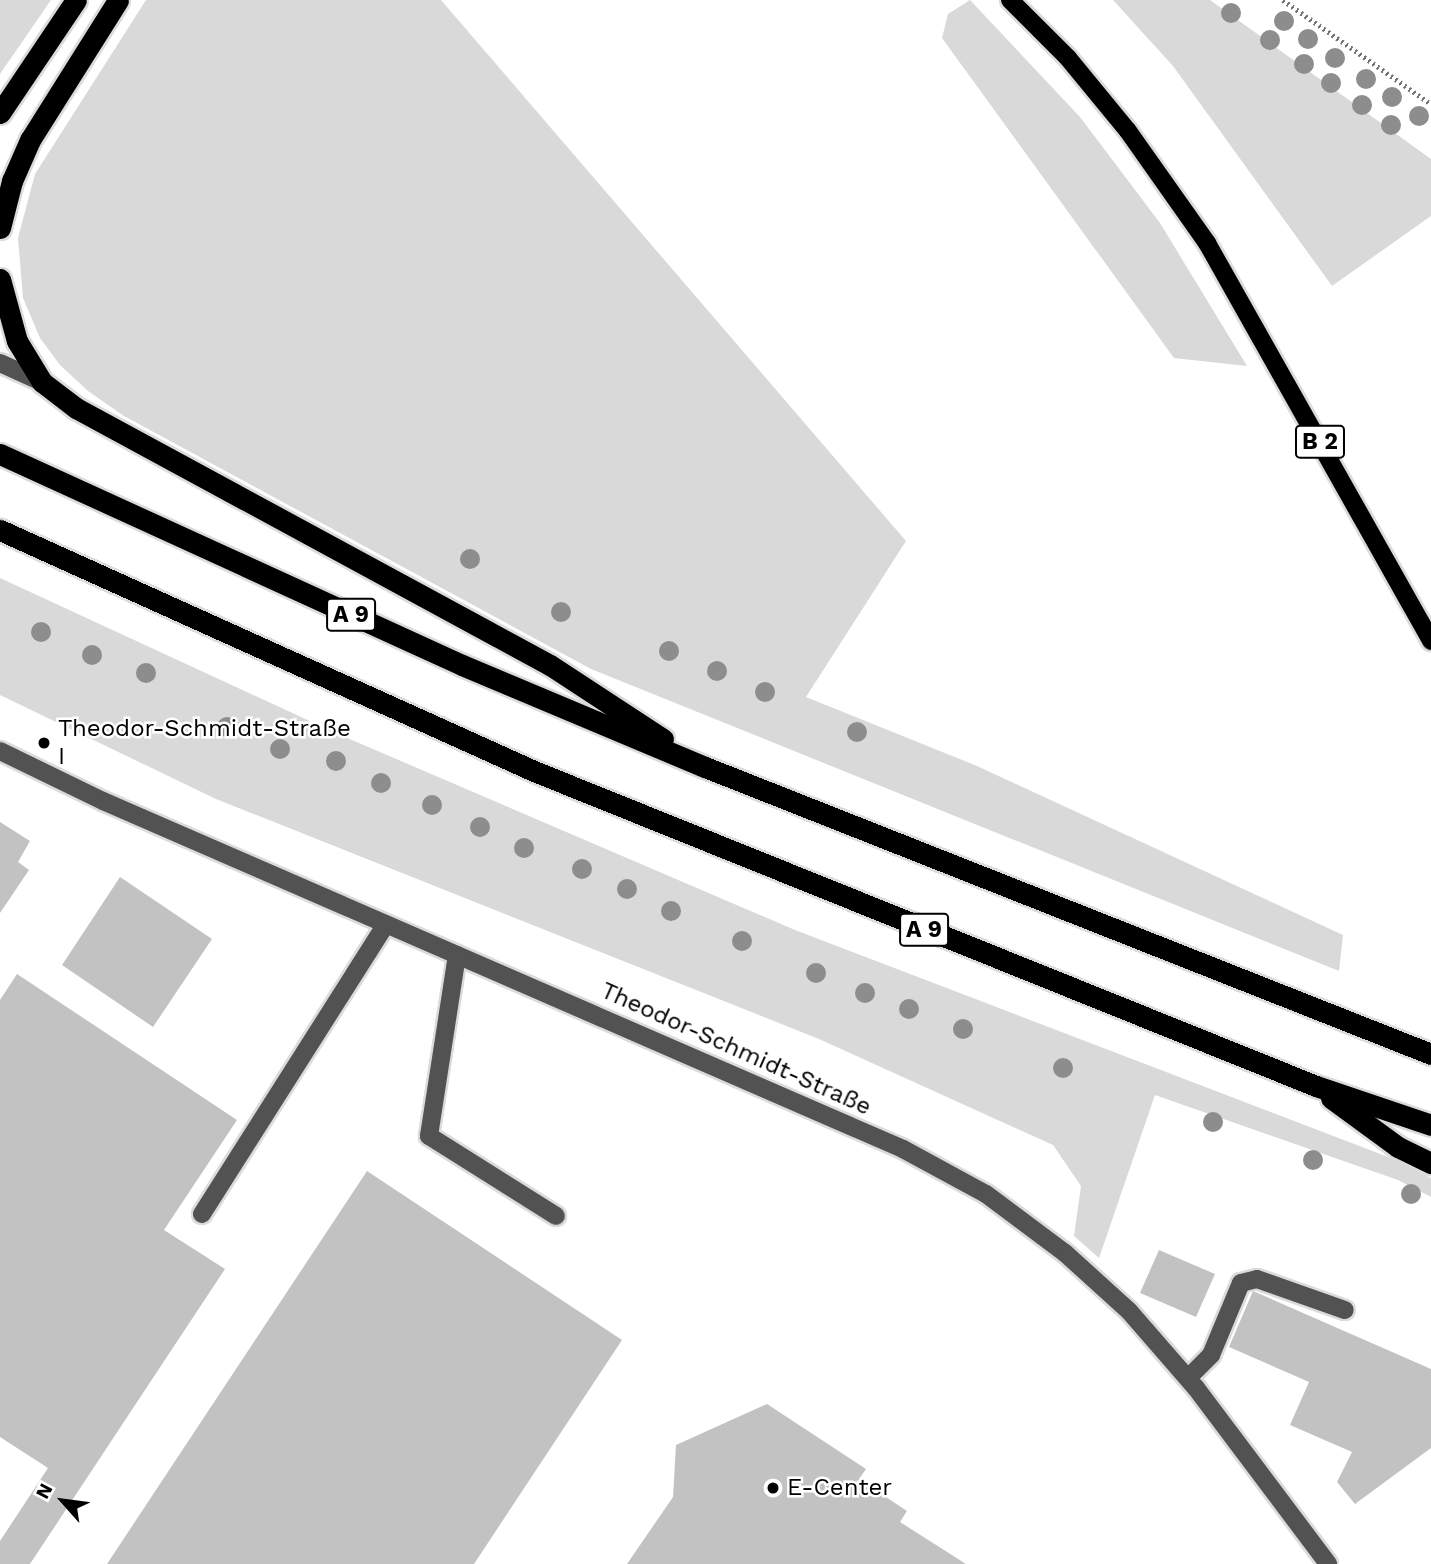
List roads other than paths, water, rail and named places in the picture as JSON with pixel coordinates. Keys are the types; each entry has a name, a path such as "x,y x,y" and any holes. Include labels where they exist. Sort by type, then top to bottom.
{"highway":[{"path":"0,113 76,0"},
{"path":"0,228 12,181 30,140 118,0"},
{"path":"0,279 17,341 42,382 100,421 550,664 705,767"},
{"name":"A 9","path":"0,454 461,665 705,767 1431,1054"},
{"name":"A 9","path":"0,530 534,771 1316,1086 1431,1125"},
{"path":"1316,1086 1398,1147 1431,1163"}],"main road":[{"name":"B 2","path":"1010,0 1068,58 1128,131 1208,243 1431,641"}],"street":[{"path":"0,363 42,382"},
{"name":"Theodor-Schmidt-Straße","path":"0,751 103,802 903,1149 986,1194 1102,1286 1188,1378 1328,1564"},
{"path":"202,1214 386,924"},
{"path":"457,955 429,1136 555,1216"},
{"path":"1188,1378 1211,1355 1241,1283 1257,1279 1345,1310"}],"place":[{"name":"Theodor-Schmidt-Straße I","path":"44,743"},
{"name":"E-Center","path":"773,1488"}]}
